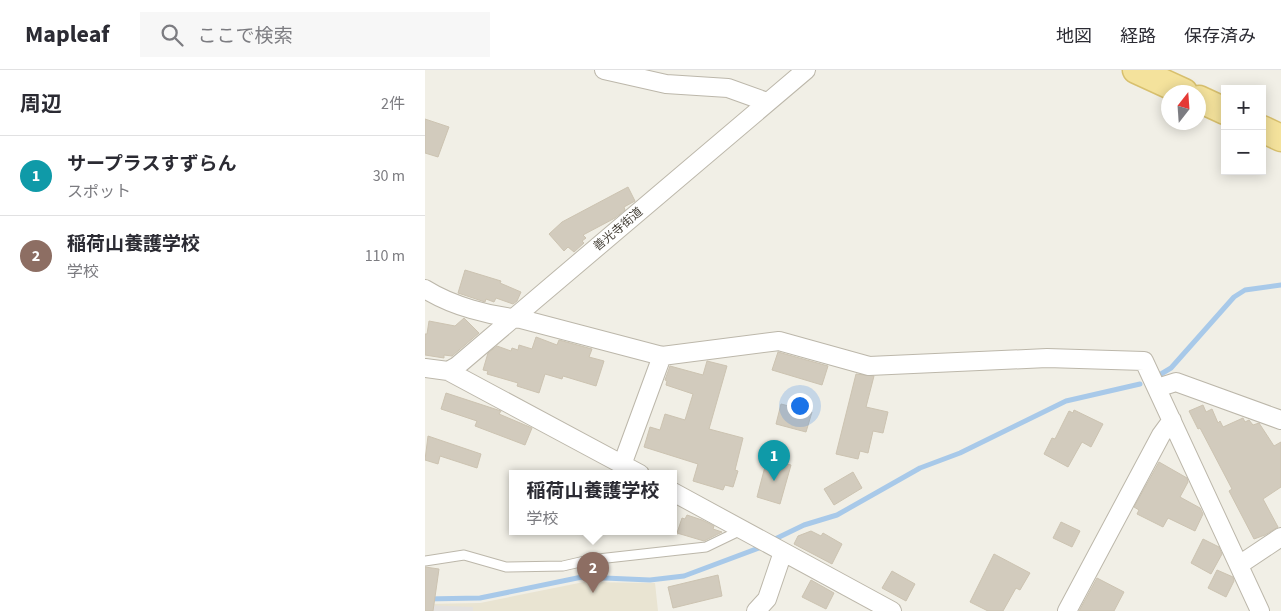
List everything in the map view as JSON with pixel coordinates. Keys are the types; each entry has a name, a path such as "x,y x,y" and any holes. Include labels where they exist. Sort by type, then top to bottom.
{"main road":[{"path":"1136,70 1169,85"},
{"path":"1206,102 1221,109"},
{"path":"1264,130 1281,138"}],"street":[{"path":"604,70 666,84 728,88 767,102"},
{"name":"善光寺街道","path":"448,371 457,366 806,70"},
{"path":"425,289 437,296 502,318 513,318 662,356 779,341 869,366 1047,358 1144,361 1260,611"},
{"path":"622,465 662,356"},
{"path":"425,368 448,371 632,470"},
{"path":"1157,388 1176,382 1280,422"},
{"path":"1067,611 1161,435 1172,420"},
{"path":"677,494 893,611"},
{"path":"1239,565 1281,537"},
{"path":"756,611 767,598 773,546"}],"lane":[{"path":"425,561 464,555 506,567 563,566 589,560 706,547 735,533 740,527"}],"shaded area":[{"path":"584,582 655,583 658,611 425,611 425,604 480,603"},
{"path":"425,605 473,607 473,611 425,611"}],"building":[{"path":"425,119 449,127 438,157 425,153"},
{"path":"628,187 635,201 624,207 625,210 615,218 583,235 586,238 582,241 584,243 574,252 568,247 564,251 549,234 562,222"},
{"path":"465,270 501,281 500,283 521,292 517,301 513,304 496,298 494,302 486,299 485,302 458,293"},
{"path":"464,318 479,333 452,356 444,355 444,358 425,355 425,334 427,334 429,321 455,326"},
{"path":"536,337 557,345 559,340 592,349 589,357 604,361 596,386 563,376 562,379 545,374 539,393 517,386 518,383 487,374 488,371 483,370 488,353 497,346 511,351 512,348 518,350 519,345 532,349"},
{"path":"778,352 828,366 822,385 772,370"},
{"path":"707,361 727,366 709,429 743,438 735,470 738,471 733,487 725,485 723,490 693,481 698,464 644,447 650,427 660,430 665,414 685,420 693,394 666,385 667,381 665,380 670,366 703,375"},
{"path":"856,374 874,376 866,407 888,412 883,433 873,431 868,453 860,451 858,459 836,454"},
{"path":"446,393 501,411 499,414 532,428 525,445 475,426 477,421 441,409"},
{"path":"781,404 812,412 806,432 776,424"},
{"path":"1203,405 1206,412 1212,409 1218,423 1220,421 1223,427 1243,418 1245,422 1249,420 1253,425 1259,423 1274,446 1281,442 1281,487 1263,499 1278,527 1265,535 1254,539 1229,491 1232,489 1189,411"},
{"path":"1074,410 1103,424 1091,447 1082,442 1068,467 1044,454 1052,438 1055,439 1069,411 1073,413"},
{"path":"428,436 481,454 477,468 440,456 438,464 425,460"},
{"path":"767,459 791,465 780,504 757,497"},
{"path":"1159,462 1187,478 1188,482 1180,497 1200,508 1203,514 1195,531 1168,518 1163,527 1137,514 1139,510 1134,507"},
{"path":"853,472 862,488 834,505 824,489"},
{"path":"687,515 702,520 714,526 713,529 722,532 704,541 677,533 682,518 685,519"},
{"path":"1061,522 1080,531 1072,547 1053,538"},
{"path":"811,531 821,536 823,533 842,544 832,564 794,544 798,536"},
{"path":"1203,539 1219,547 1222,554 1211,574 1191,563"},
{"path":"994,554 1030,573 1020,590 1016,588 1003,611 988,611 970,602"},
{"path":"425,567 439,569 433,611 425,611"},
{"path":"1217,570 1233,577 1234,581 1226,597 1208,588"},
{"path":"892,571 915,584 906,601 882,588"},
{"path":"718,575 722,596 673,608 668,587"},
{"path":"1097,578 1124,592 1114,611 1079,611"},
{"path":"811,580 834,593 826,609 802,597"}],"waterway":[{"path":"1161,374 1171,368 1234,297 1245,290 1281,285"},
{"path":"771,541 804,525 837,515 920,468 960,453 1066,401 1140,384"},
{"path":"425,599 480,598 582,577 650,580 684,576 764,546"}],"place":[{"name":"サープラスすずらん","path":"774,481"},
{"name":"稲荷山養護学校","path":"593,593"}]}
